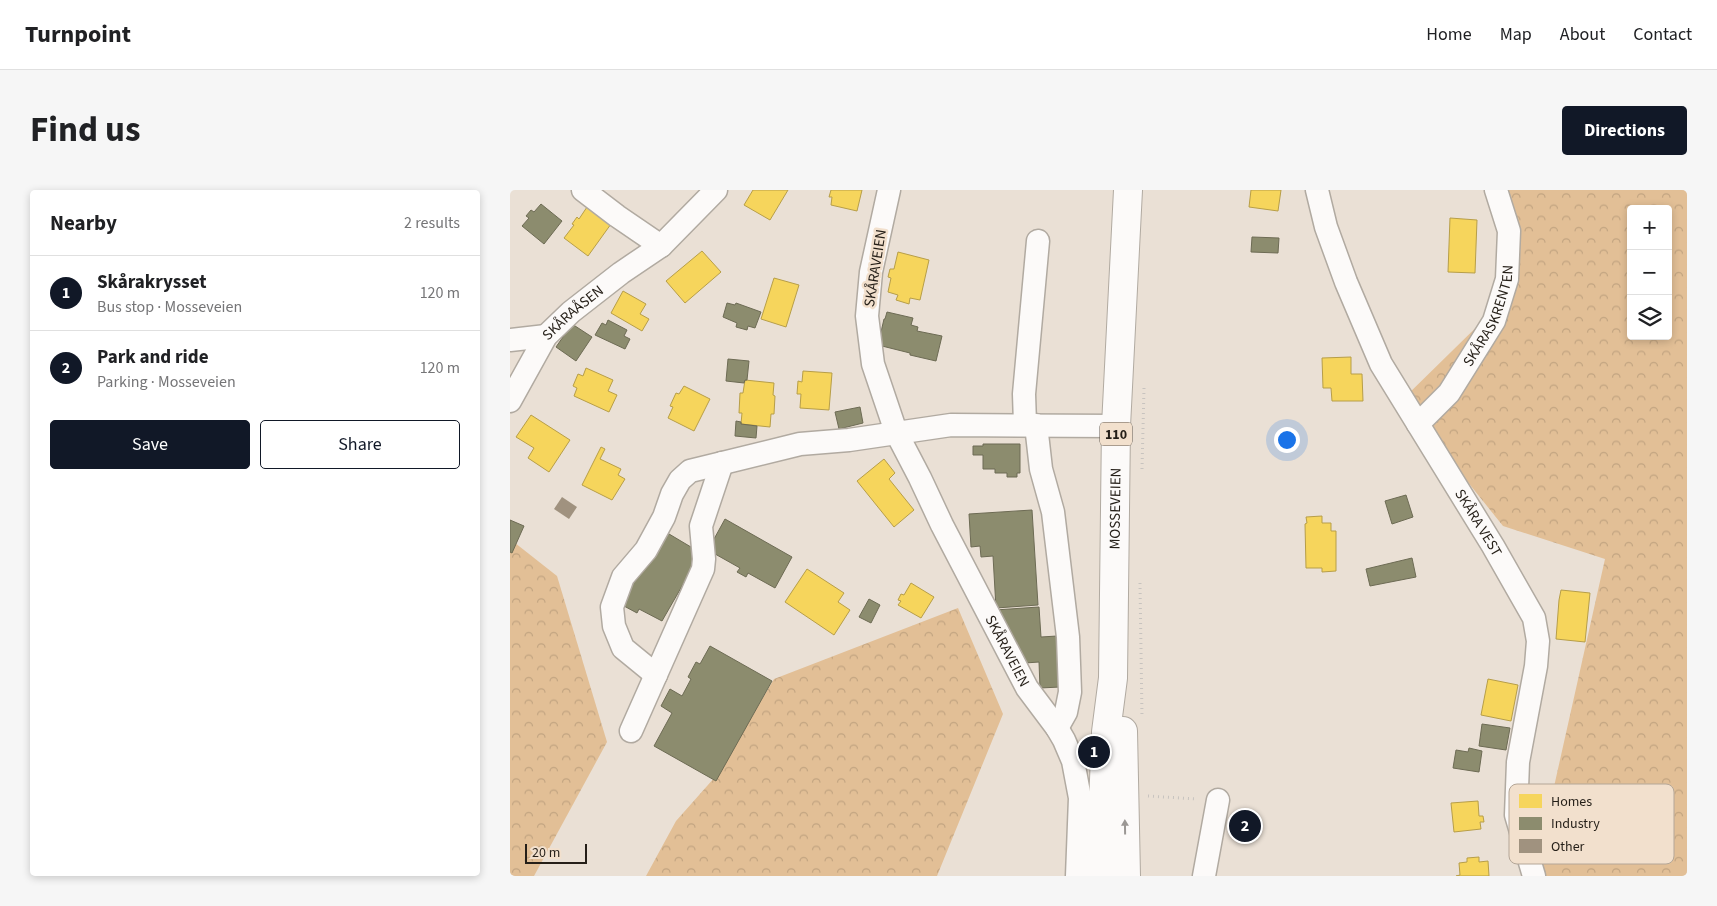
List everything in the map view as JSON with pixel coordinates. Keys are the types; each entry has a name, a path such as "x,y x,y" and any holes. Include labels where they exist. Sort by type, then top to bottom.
{"highway":[{"name":"MOSSEVEIEN","path":"1100,876 1106,732 1113,678 1116,426 1128,190"},
{"name":"MOSSEVEIEN","path":"1113,678 1123,731 1126,876"}],"street":[{"path":"583,190 661,246"},
{"name":"SKÅRAÅSEN","path":"510,401 546,336 571,312 621,273 661,246 716,190"},
{"name":"SKÅRAVEIEN","path":"889,190 871,272 867,316 874,364 896,432 942,525 1018,672 1027,688 1057,728 1073,761 1080,798 1077,876"},
{"name":"SKÅRA VEST","path":"1318,190 1326,227 1350,292 1381,364 1493,546 1534,618 1538,641 1536,666 1518,762 1517,784"},
{"name":"SKÅRASKRENTEN","path":"1418,424 1449,393 1494,321 1507,279 1509,231 1496,190"},
{"path":"1038,242 1024,394 1041,470 1053,512 1068,637 1070,692 1066,712 1057,728"},
{"path":"510,340 546,336"},
{"path":"656,674 623,648 614,626 612,607 623,577 646,550 664,517 672,494 680,480 690,471 800,444 849,440 951,425 1116,426"},
{"path":"631,730 703,569 701,526 722,463"},
{"path":"1204,876 1218,800"},
{"name":"SKÅRA VEST","path":"1530,864 1534,876"}],"path":[{"path":"1141,478 1144,382"},
{"path":"1140,574 1142,719"},
{"path":"1145,796 1218,800"}],"green space":[{"path":"1507,190 1687,190 1687,876 1534,876 1537,864 1674,864 1674,784 1555,784 1605,559 1503,526 1402,400 1502,302"},
{"path":"510,539 557,576 607,742 534,876 510,876"},
{"path":"958,608 1003,714 937,876 646,876 676,821 715,777 774,679"}],"building: Homes":[{"path":"753,190 788,190 770,220 744,205"},
{"path":"831,190 862,190 857,211 831,205 832,197 829,197"},
{"path":"1251,190 1281,190 1278,211 1249,207"},
{"path":"587,207 611,224 588,256 564,238 574,225 572,224 577,217 579,219"},
{"path":"1450,218 1477,220 1475,273 1448,272"},
{"path":"702,251 721,272 685,303 666,281"},
{"path":"898,252 929,260 920,300 910,298 909,304 896,300 898,295 888,292 891,278 888,277 890,269 894,269"},
{"path":"774,278 799,285 786,327 761,319"},
{"path":"623,291 646,304 640,314 649,319 642,331 611,313"},
{"path":"1351,357 1351,374 1362,374 1363,401 1332,401 1331,388 1323,388 1322,358"},
{"path":"586,368 613,380 608,391 617,395 609,412 574,396 577,388 573,386 578,374 583,376"},
{"path":"803,371 832,373 829,410 800,408 801,394 797,394 798,381 802,382"},
{"path":"745,380 774,383 774,414 771,414 770,427 741,424 742,413 739,413 740,393 743,393"},
{"path":"684,386 710,399 694,431 668,418 673,407 670,406 676,393 679,394"},
{"path":"531,415 570,440 549,472 528,458 534,448 516,437"},
{"path":"601,447 605,449 600,459 621,469 618,475 625,479 612,500 582,485"},
{"path":"884,459 895,473 889,479 914,510 894,527 857,481"},
{"path":"1322,516 1322,523 1331,523 1331,531 1336,531 1336,571 1322,572 1322,568 1306,568 1306,517"},
{"path":"807,569 844,593 838,602 850,610 834,635 785,602"},
{"path":"911,583 934,597 921,618 898,605 901,601 898,600 901,594 904,595"},
{"path":"1561,590 1590,593 1585,642 1556,639"},
{"path":"1488,679 1518,685 1511,721 1481,715"},
{"path":"1478,801 1479,816 1483,816 1484,822 1480,822 1481,829 1454,832 1451,803"},
{"path":"1479,857 1479,862 1488,861 1489,876 1456,876 1460,875 1459,863 1467,862 1467,858"}],"building: Industry":[{"path":"541,204 562,221 544,244 522,226 529,218 526,216 531,210 534,212"},
{"path":"1252,237 1279,238 1278,253 1251,252"},
{"path":"727,303 735,305 736,303 761,312 755,328 748,326 747,330 736,327 737,323 723,317"},
{"path":"887,312 913,318 911,325 918,327 917,331 942,336 936,361 878,345"},
{"path":"608,320 627,330 624,336 630,339 625,349 595,335 602,323 606,325"},
{"path":"572,324 592,337 576,361 556,347"},
{"path":"728,359 749,361 747,380 744,383 726,381"},
{"path":"860,407 863,423 839,429 835,412"},
{"path":"736,421 741,422 741,424 757,426 756,438 735,436"},
{"path":"983,444 1020,444 1020,473 1017,473 1017,477 1007,477 1007,473 995,473 995,469 983,469 983,455 973,455 973,446 983,446"},
{"path":"1406,495 1413,517 1392,524 1385,501"},
{"path":"1032,510 1038,605 996,608 993,556 981,557 980,546 971,547 969,514"},
{"path":"725,519 792,557 775,588 748,573 746,577 737,572 740,568 708,550"},
{"path":"510,520 524,526 512,553 510,552"},
{"path":"664,531 701,553 662,621 639,609 637,613 624,606 627,601 621,598"},
{"path":"1412,558 1416,577 1370,586 1366,569"},
{"path":"869,599 880,605 871,623 859,617"},
{"path":"1039,607 1041,637 1057,636 1060,687 1040,688 1039,662 1025,663 1025,659 1022,660 995,610"},
{"path":"710,646 772,681 716,781 654,746 672,713 661,706 670,689 682,696 691,679 688,677 696,662 700,664"},
{"path":"1482,724 1510,728 1506,750 1479,746"},
{"path":"1469,748 1482,751 1479,772 1453,768 1456,750 1468,752"}],"building: Other":[{"path":"562,497 577,507 569,519 554,509"}],"place":[{"name":"Skårakrysset","path":"1094,752"},
{"name":"Park and ride","path":"1245,826"}]}
